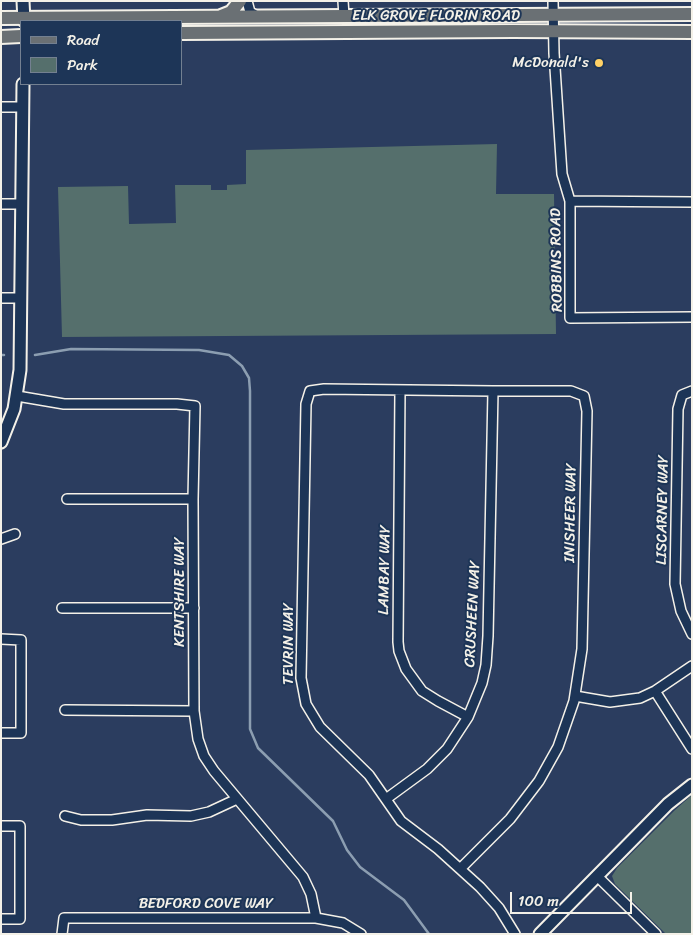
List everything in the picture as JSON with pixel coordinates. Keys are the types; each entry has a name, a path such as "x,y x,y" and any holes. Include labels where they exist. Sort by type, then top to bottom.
{"main road":[{"path":"219,17 231,12 240,1"},
{"name":"ELK GROVE FLORIN ROAD","path":"1,18 24,20 258,16 692,14"},
{"name":"ELK GROVE FLORIN ROAD","path":"182,33 692,32"},
{"path":"1,37 20,36"}],"street":[{"path":"23,1 24,20"},
{"path":"247,1 250,12 258,16"},
{"path":"343,1 344,16"},
{"name":"ROBBINS ROAD","path":"554,1 554,53 562,174 570,201 570,318 692,317"},
{"path":"1,442 10,422 17,396 20,370 23,85"},
{"path":"1,107 22,107"},
{"name":"ROBBINS ROAD","path":"570,201 692,202"},
{"path":"1,204 22,204"},
{"path":"1,298 21,298"},
{"name":"INISHEER WAY","path":"310,391 324,389 571,391 584,396 587,411 582,649 575,696 561,738 539,781 510,818 461,868"},
{"name":"LAMBAY WAY","path":"400,390 399,651 410,677 422,690 468,717"},
{"name":"TEVRIN WAY","path":"310,391 306,404 302,687 306,704 315,720 369,775 395,814 408,827 461,868 499,908 516,934"},
{"name":"CRUSHEEN WAY","path":"386,799 420,775 440,756 458,734 468,717 482,683 488,646 493,391"},
{"name":"LISCARNEY WAY","path":"692,391 682,395 678,409 675,584 681,611 692,634"},
{"name":"KENTSHIRE WAY","path":"17,396 64,404 177,404 195,406 193,499 194,711 198,739 204,756 214,771 302,877 311,894 316,918"},
{"path":"67,499 193,499"},
{"path":"1,539 15,534"},
{"path":"62,608 194,608"},
{"path":"1,639 21,640 21,733 1,733"},
{"path":"575,696 610,702 640,698 655,691 692,666"},
{"path":"655,691 692,749"},
{"path":"65,710 194,711"},
{"path":"540,934 668,804 692,785"},
{"path":"65,816 81,820 112,820 147,815 191,816 210,812 237,799"},
{"path":"1,826 20,826 20,919 1,919"},
{"path":"598,876 655,934"},
{"name":"BEDFORD COVE WAY","path":"62,934 64,918 316,918 343,923 360,934"}],"green space":[{"path":"497,144 496,194 554,194 556,334 62,337 58,187 128,186 129,224 176,223 175,185 211,185 211,190 227,190 227,185 246,184 246,150"},
{"path":"692,795 692,934 666,934 615,884 612,876 617,868"}],"waterway":[{"path":"35,355 71,349 199,350 229,355 242,366 249,378 250,391 250,729 258,748 333,821 347,850 360,867 404,900 429,934"}],"place":[{"name":"McDonald's","path":"599,63"}]}
